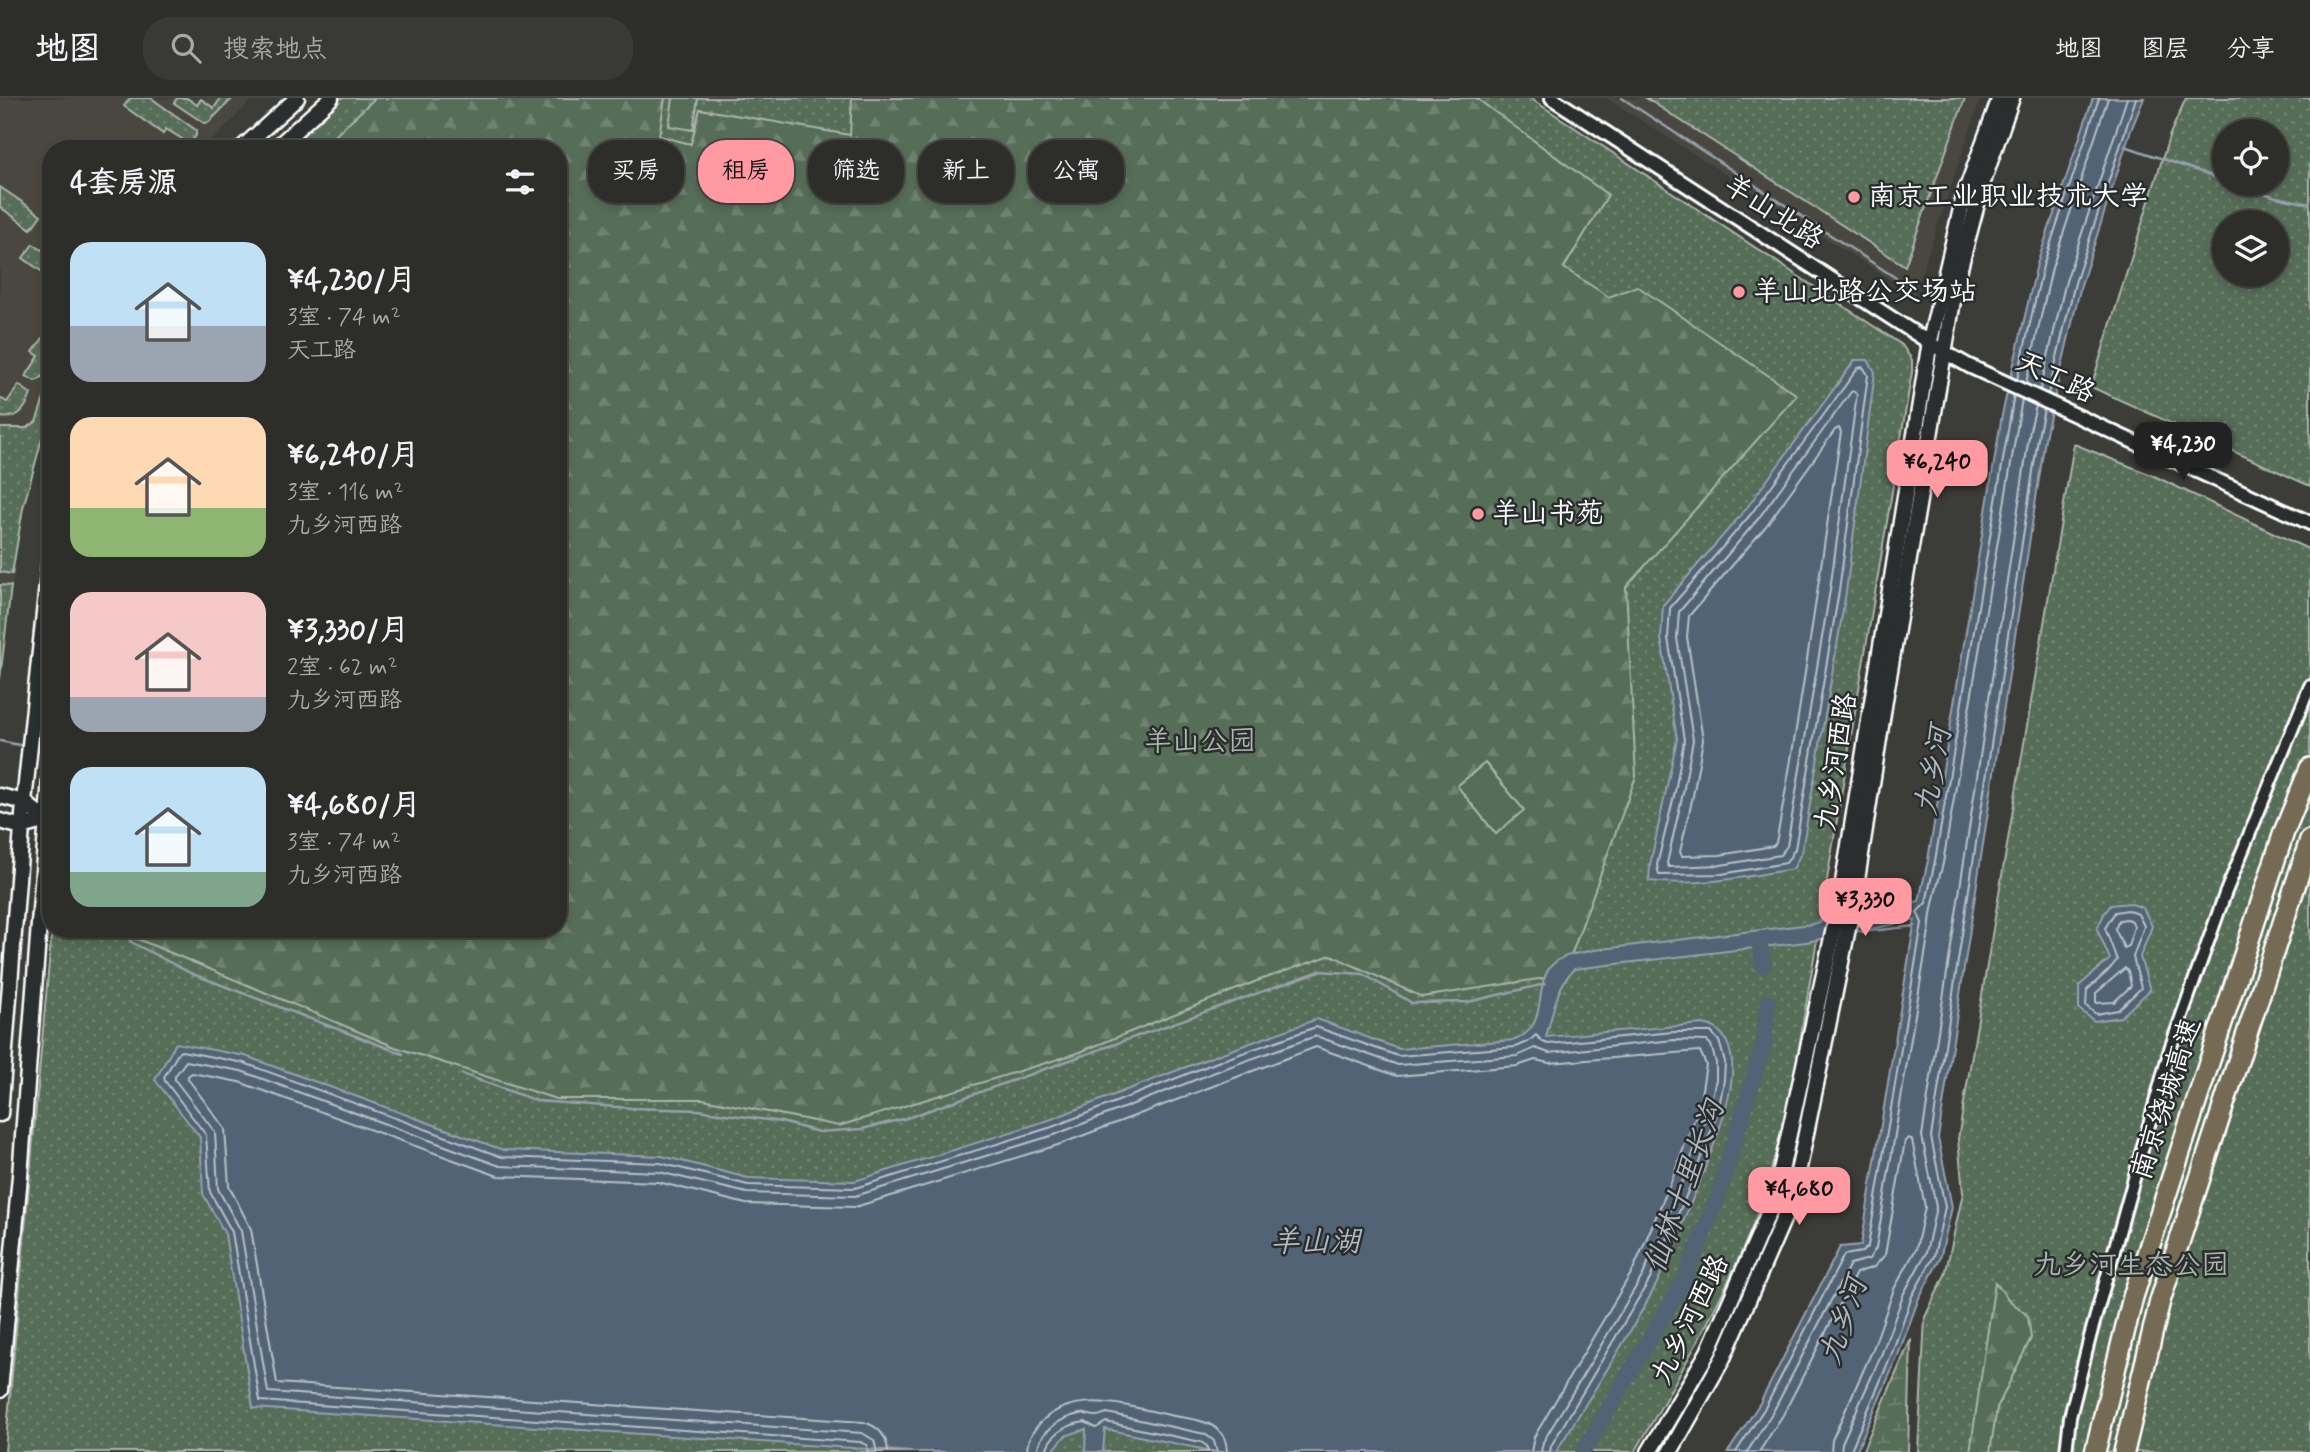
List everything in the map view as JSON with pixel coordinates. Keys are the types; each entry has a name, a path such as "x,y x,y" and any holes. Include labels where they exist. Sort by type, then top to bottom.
{"highway":[{"name":"南京绕城高速","path":"2095,1452 2133,1297 2284,832 2310,768"},
{"name":"南京绕城高速","path":"2123,1452 2160,1301 2310,840"}],"main road":[{"path":"251,140 297,98"},
{"path":"285,140 331,98"},
{"name":"九乡河西路","path":"1670,1452 1723,1358 1793,1197 1841,971 1847,900 1930,341 1964,196 2000,98"},
{"name":"九乡河西路","path":"1649,1452 1708,1352 1775,1198 1825,971 1847,900 1956,283 1969,231 2012,98"},
{"path":"0,1114 24,802 42,629"},
{"path":"0,796 24,802 42,817"},
{"path":"0,821 22,827 42,821"},
{"path":"0,1390 20,1176 42,875"}],"street":[{"name":"羊山北路","path":"1552,98 1969,366"},
{"name":"天工路","path":"1969,366 2310,523"},
{"path":"2066,1452 2070,1417 2090,1337 2170,1049 2225,894 2310,686"},
{"path":"1825,971 1841,971"}],"shaded area":[{"path":"0,98 254,98 213,140 42,140 42,439 23,508 0,679"},
{"name":"南京工业职业技术大学","path":"1606,98 1981,98 1914,295"}],"green space":[{"path":"130,98 151,98 196,130 196,136 193,140 181,140 166,129 163,134 124,106"},
{"path":"177,98 187,98 197,105 201,99 214,108 221,98 233,98 208,123 204,123 174,103"},
{"name":"羊山公园","path":"341,98 1530,98 1902,345 1912,360 1912,372 1789,1107 1763,1196 1741,1254 1698,1340 1635,1452 5,1452 51,938 567,938 567,140 294,140 315,118"},
{"path":"375,98 665,98 659,136 675,140 588,140 588,203 684,203 684,142 691,144 700,109 850,135 852,98 1476,98 1608,195 1564,268 1609,297 1637,286 1797,395 1626,587 1636,776 1564,975 1422,997 1331,955 1257,981 1075,1054 839,1126 703,1099 556,1099 395,1047 135,938 567,938 567,140 331,140"},
{"path":"673,98 698,98 693,130 669,126"},
{"name":"南京工业职业技术大学","path":"1646,98 1965,98 1905,266"},
{"path":"2186,98 2310,98 2310,486 2091,387 2170,134"},
{"path":"0,187 41,215 31,229 0,207"},
{"path":"33,244 42,250 42,272 23,258"},
{"path":"42,340 42,377 35,381 26,376 39,356 33,352"},
{"path":"19,385 31,394 27,404 12,417 0,417 0,398 7,402"},
{"path":"42,404 42,439 23,508 12,574 0,572 0,428 26,428 36,422"},
{"name":"九乡河生态公园","path":"2074,444 2154,476 2310,550 2310,1452 1918,1452 1925,1317 1945,1275 1963,1193 1958,1139"},
{"path":"0,585 11,586 0,679"},
{"path":"1485,763 1524,810 1496,834 1457,786"},
{"path":"1995,1282 2009,1300 2028,1316 2031,1338 1997,1408 1990,1452 1970,1452"},
{"path":"1911,1339 1908,1452 1862,1452"}],"water":[{"name":"羊山湖","path":"2093,98 2144,98 2131,130 2081,285 2046,433 1938,1138 1952,1207 1940,1259 1919,1298 1897,1358 1856,1452 1728,1452 1760,1403 1840,1247 1861,1245 1915,920 1806,942 1574,969 1568,976 1556,1001 1546,1037 1703,1024 1720,1032 1727,1042 1732,1062 1732,1079 1714,1146 1657,1283 1556,1452 1216,1452 1105,1429 1103,1452 1085,1452 1086,1429 1065,1436 1052,1452 912,1452 253,1408 225,1234 203,1194 200,1137 155,1080 176,1043 245,1056 503,1150 662,1156 748,1178 855,1181 1049,1120 1317,1019 1399,1049 1515,1040 1533,1025 1547,973 1553,964 1567,956 1594,950 1812,924 1919,901 2002,415 2037,264"},
{"path":"1855,360 1868,360 1875,372 1846,592 1802,851 1793,869 1703,882 1649,881 1650,865 1677,739 1661,638 1663,605 1746,509"},
{"path":"2129,903 2143,908 2152,926 2140,957 2150,990 2121,1017 2094,1021 2079,1009 2079,986 2110,959 2097,929 2104,914 2111,905"}],"waterway":[{"path":"1622,98 1905,284"},
{"path":"2125,146 2212,176"},
{"path":"2273,196 2310,204"},
{"path":"0,741 24,746"},
{"path":"34,749 42,751"},
{"path":"1862,932 1915,926"},
{"path":"129,938 131,942 190,973 403,1054"},
{"path":"1759,941 1763,965"},
{"path":"462,1074 537,1101 698,1110 781,1122 819,1132 862,1129 907,1118 1320,971 1363,974 1412,1003 1468,1002 1545,984"},
{"name":"仙林十里长沟","path":"1583,1452 1684,1281 1718,1197 1764,1042 1768,1003"}],"place":[{"name":"南京工业职业技术大学","path":"1854,197"},
{"name":"羊山北路公交场站","path":"1739,292"},
{"name":"羊山书苑","path":"1478,514"}],"water label":[{"name":"九乡河","path":"1934,771"},
{"name":"九乡河","path":"1844,1321"}]}
